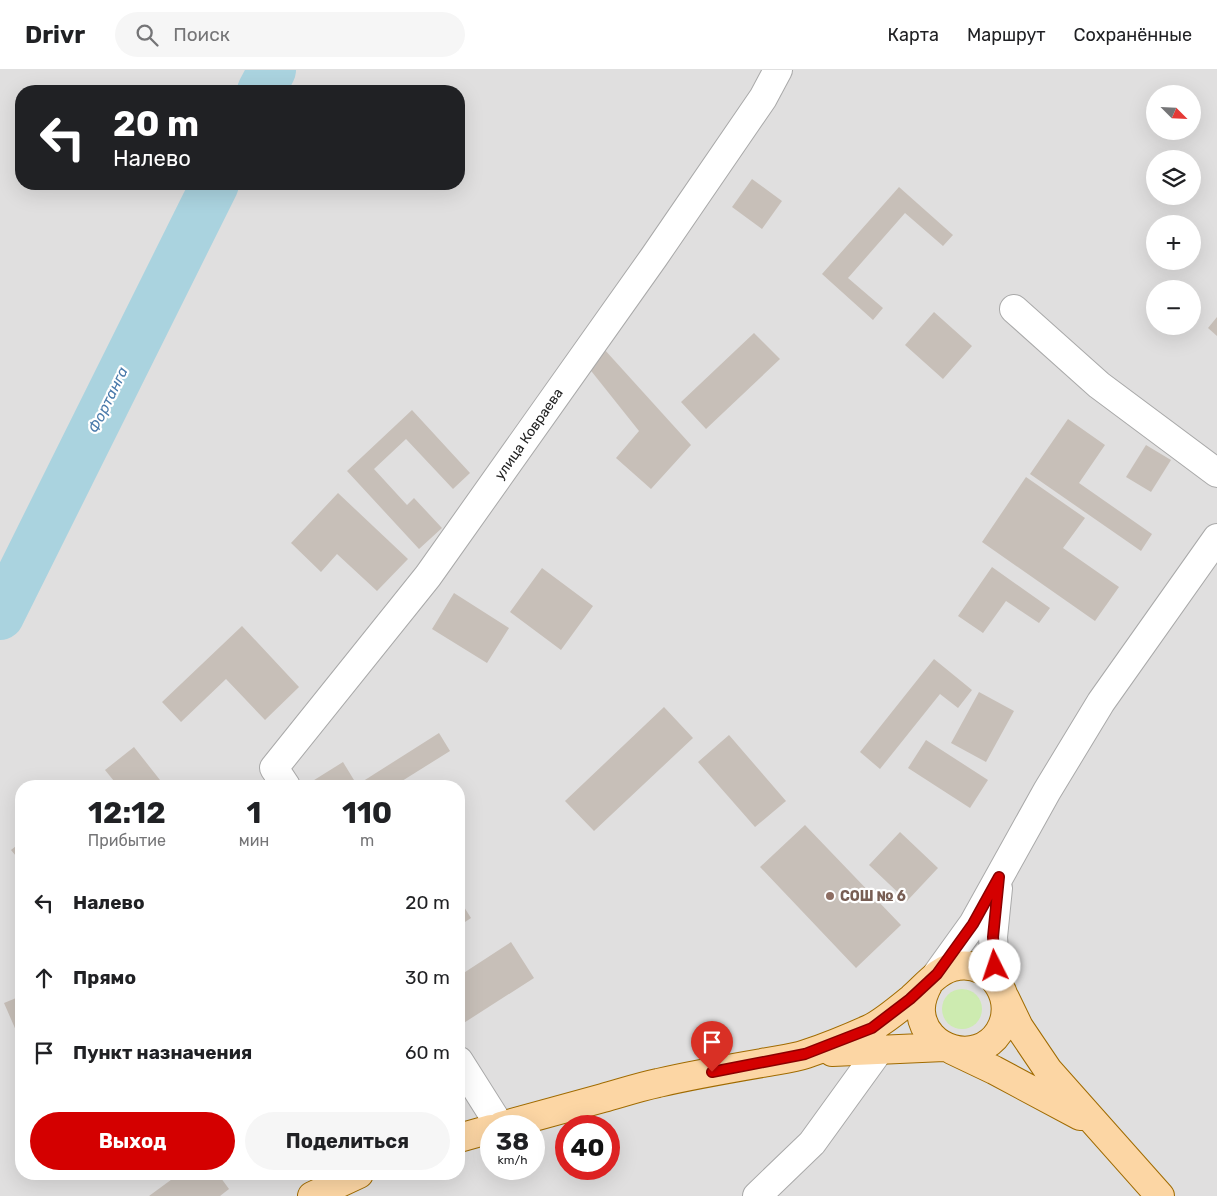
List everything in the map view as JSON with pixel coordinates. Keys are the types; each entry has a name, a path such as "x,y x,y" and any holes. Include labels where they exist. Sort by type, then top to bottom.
{"main road":[{"path":"805,1054 872,1028 910,999 933,978 957,966 978,968 988,973 1000,989 1019,1027 1048,1070 1160,1196"},
{"path":"933,978 922,996 920,1011 924,1025 932,1038 1093,1122"},
{"path":"540,1115 656,1083 805,1054 880,1049 948,1048 964,1051 977,1049 988,1043 998,1034 1004,1023 1005,1016 1000,989"},
{"path":"465,1136 480,1132"},
{"path":"312,1196 346,1180"}],"street":[{"name":"улица Ковраева","path":"282,780 274,768 428,576 654,257 763,98 778,70"},
{"path":"1014,309 1099,385 1217,473"},
{"path":"933,978 973,924 1047,791 1101,702 1217,538"},
{"path":"999,877 993,937 1000,989"},
{"path":"757,1196 812,1143 880,1049"},
{"path":"465,1071 493,1115"}],"shaded area":[{"path":"0,70 1217,70 1217,1196 0,1196"}],"green space":[{"path":"966,989 973,992 979,998 982,1009 981,1017 973,1026 966,1029 958,1029 951,1026 943,1017 942,1005 945,998 954,990"}],"building":[{"path":"752,179 782,201 762,229 732,207"},
{"path":"899,187 953,235 943,246 905,213 848,278 883,308 873,320 822,274"},
{"path":"934,312 972,346 943,379 905,345"},
{"path":"1217,317 1217,336 1208,328"},
{"path":"754,333 780,359 706,429 681,402"},
{"path":"604,349 691,445 651,489 616,458 639,431 588,367"},
{"path":"412,410 470,473 453,489 406,439 374,469 407,505 414,498 442,528 419,549 347,471"},
{"path":"1068,419 1105,445 1079,483 1152,534 1141,551 1030,474"},
{"path":"1146,445 1171,460 1151,492 1126,477"},
{"path":"1026,477 1085,518 1063,548 1119,587 1095,621 982,542"},
{"path":"338,493 408,559 377,591 337,554 321,572 291,543"},
{"path":"992,567 1050,608 1039,623 1006,601 983,633 958,616"},
{"path":"542,568 593,606 561,650 510,612"},
{"path":"454,593 509,628 487,663 432,629"},
{"path":"242,626 299,687 265,720 226,679 181,722 162,702"},
{"path":"934,659 972,690 958,708 940,694 880,769 860,752"},
{"path":"979,692 1014,711 986,762 951,743"},
{"path":"664,707 693,738 594,831 565,801"},
{"path":"439,733 450,751 404,780 365,780"},
{"path":"729,735 786,801 755,827 698,762"},
{"path":"926,740 988,780 970,808 908,768"},
{"path":"134,747 160,780 113,780 105,770"},
{"path":"343,762 354,780 314,780"},
{"name":"СОШ № 6","path":"805,825 901,925 856,968 760,867"},
{"path":"900,832 938,868 907,901 869,865"},
{"path":"15,847 15,855 11,850"},
{"path":"465,908 471,918 465,922"},
{"path":"511,942 534,978 465,1022 465,972"},
{"path":"15,998 15,1028 4,1003"},
{"path":"171,1180 222,1180 229,1189 220,1196 149,1196"}],"waterway":[{"name":"Фортанга","path":"264,85 272,70"},
{"name":"Фортанга","path":"0,616 212,190"}],"place":[{"name":"СОШ № 6","path":"830,896"}],"route":[{"path":"712,1072 805,1054 872,1028 910,999 937,974 973,924 999,877 993,937 995,966"}]}
